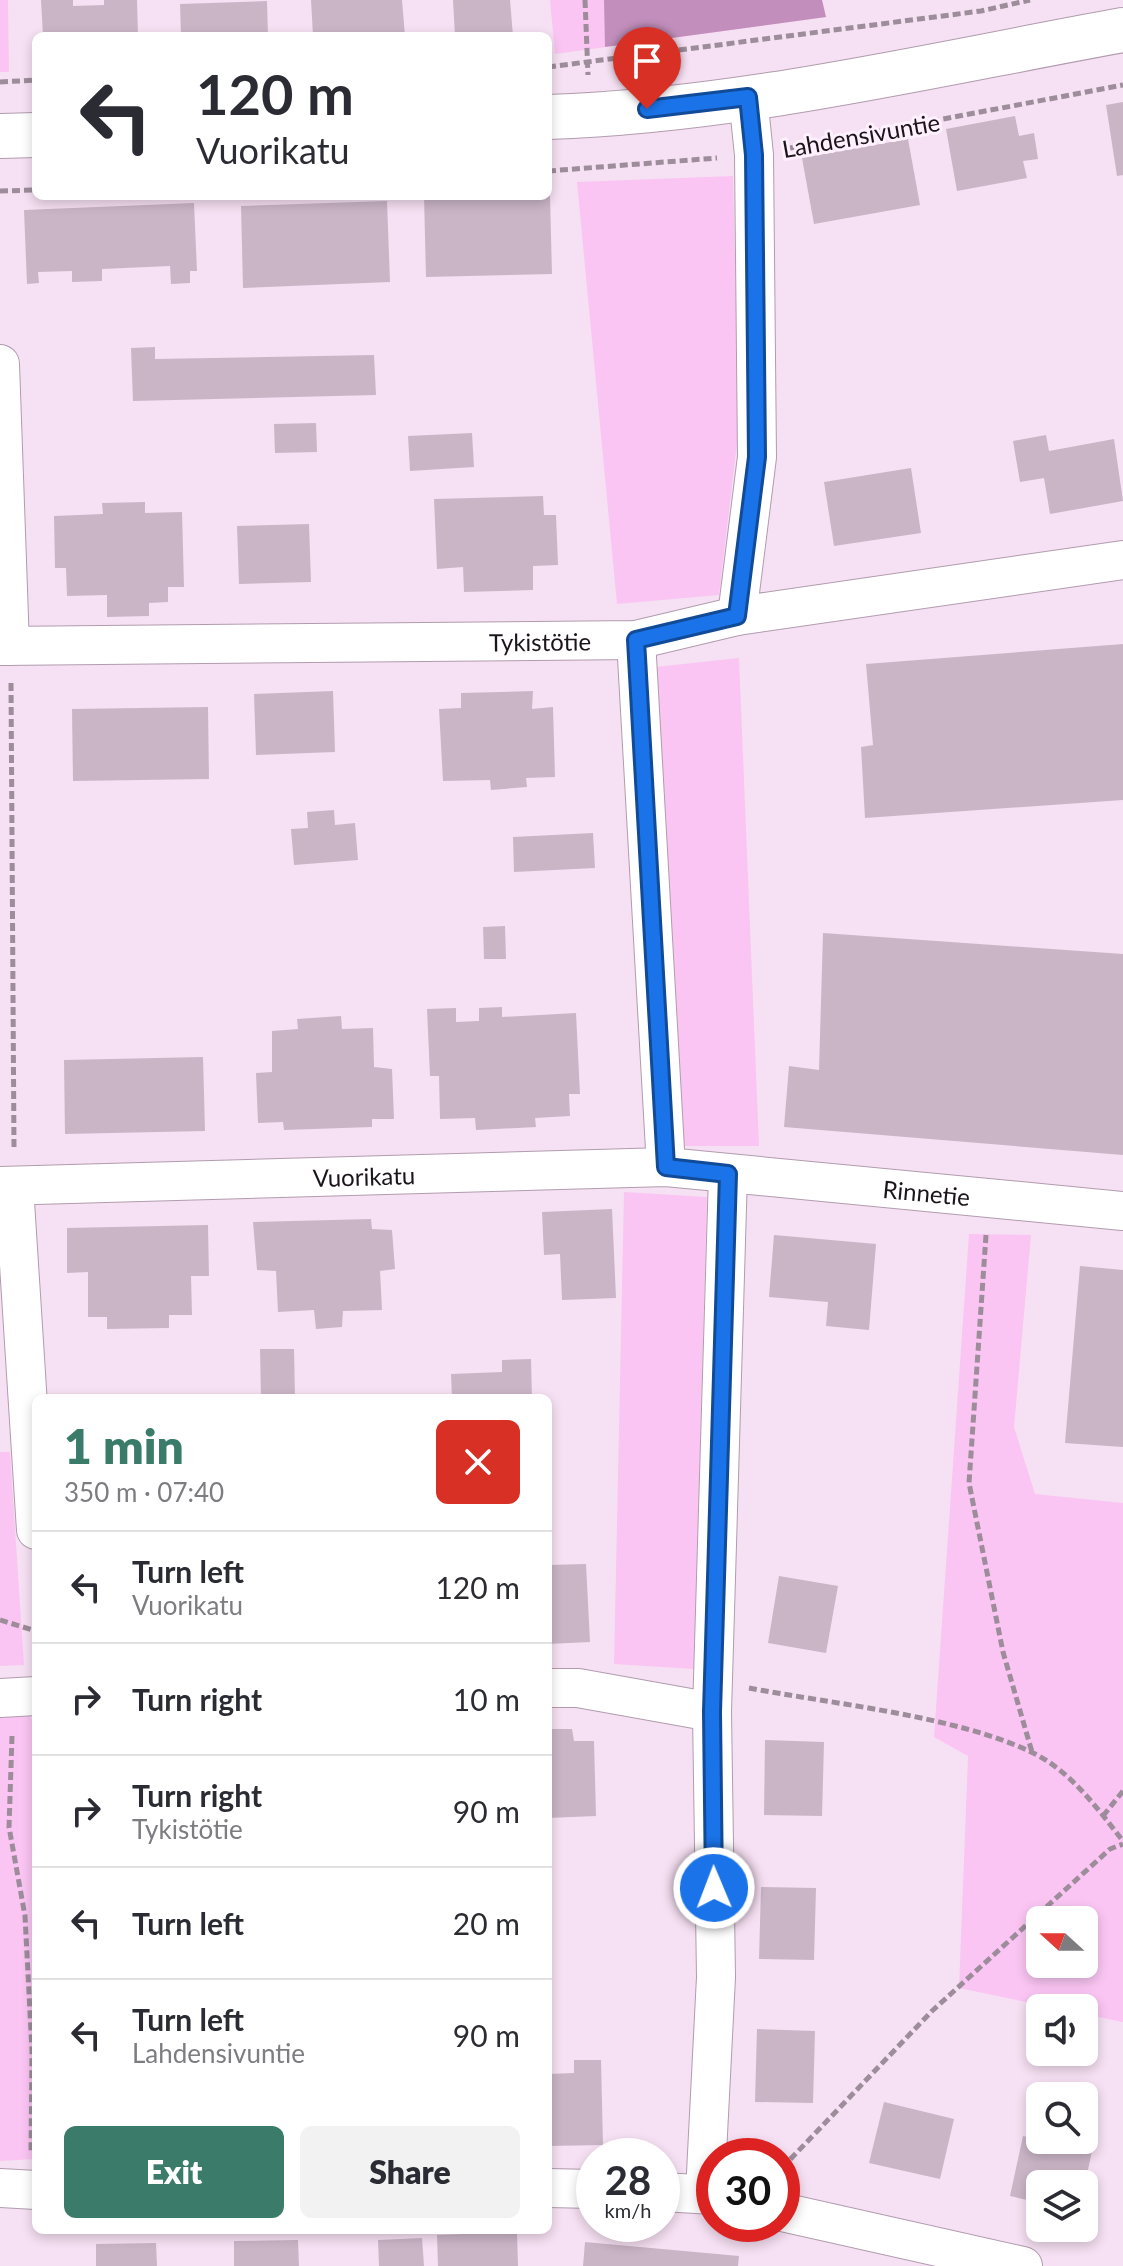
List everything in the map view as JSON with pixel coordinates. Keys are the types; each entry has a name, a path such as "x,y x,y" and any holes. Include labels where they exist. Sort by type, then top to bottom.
{"main road":[{"path":"569,117 748,97 1123,30"},
{"path":"0,136 32,135"}],"street":[{"path":"737,616 757,457 754,155 748,97"},
{"path":"0,364 5,646"},
{"name":"Tykistötie","path":"5,646 636,640 737,616 1123,560"},
{"path":"636,640 666,1167"},
{"name":"Vuorikatu","path":"7,1186 666,1167 728,1174"},
{"path":"712,2138 716,1977 712,1696 728,1174"},
{"name":"Rinnetie","path":"728,1174 1123,1211"},
{"path":"7,1186 32,1483"},
{"path":"552,1688 712,1696"},
{"path":"0,1698 32,1696"},
{"path":"552,2188 576,2189"},
{"path":"800,2216 1023,2266"}],"path":[{"path":"569,117 588,64 585,0"},
{"path":"552,67 981,11 1030,0"},
{"path":"0,82 32,80"},
{"name":"Lahdensivuntie","path":"552,171 754,155 1123,85"},
{"path":"0,191 32,190"},
{"path":"5,646 7,1186"},
{"path":"989,1198 969,1483 1003,1652 1032,1752"},
{"path":"0,1620 32,1630"},
{"path":"712,1696 955,1727 1032,1752 1082,1789 1123,1843 1110,1849 932,2011 800,2149"},
{"path":"12,1749 9,1827 25,1916 32,2051 22,2189"},
{"path":"1103,1816 1123,1791"}],"shaded area":[{"path":"0,0 8,0 9,72 0,72"},
{"path":"550,0 822,0 826,17 555,54"},
{"path":"604,0 822,0 826,17 605,47"},
{"path":"733,176 739,427 719,595 617,604 577,182"},
{"path":"739,658 759,1146 679,1146 656,667"},
{"path":"624,1192 707,1197 694,1669 614,1664"},
{"path":"969,1234 1031,1235 1014,1427 1035,1494 1123,1503 1123,2022 1098,2017 1098,1994 1026,1994 1026,2002 959,1988 968,1756 934,1737"},
{"path":"0,1452 10,1452 24,1665 0,1666"},
{"path":"29,1712 32,1720 32,2159 0,2161 0,1714"}],"building":[{"path":"41,0 73,0 73,6 104,5 104,0 137,0 138,32 43,32"},
{"path":"311,0 402,0 405,32 313,32"},
{"path":"453,0 510,0 513,32 455,32"},
{"path":"267,1 268,32 181,32 180,4"},
{"path":"1123,102 1123,175 1117,176 1106,105"},
{"path":"1015,116 1019,136 1034,133 1038,159 1023,161 1027,178 957,191 946,129"},
{"path":"908,139 920,205 814,224 802,158"},
{"path":"424,200 550,200 552,274 426,277"},
{"path":"387,201 390,282 243,288 241,206"},
{"path":"194,203 197,271 190,271 190,283 171,284 170,266 102,269 102,281 72,282 72,271 38,272 39,283 27,284 24,210"},
{"path":"155,347 155,359 374,355 376,395 133,401 131,348"},
{"path":"316,423 317,452 275,453 274,424"},
{"path":"472,433 474,467 410,471 408,436"},
{"path":"1046,435 1049,451 1114,439 1123,501 1050,514 1044,478 1020,482 1013,441"},
{"path":"911,468 921,533 834,546 824,482"},
{"path":"543,496 544,515 556,515 558,565 533,566 533,590 464,592 463,567 437,569 434,499"},
{"path":"145,502 145,513 182,512 184,587 168,587 168,602 149,603 149,616 107,617 107,595 67,596 66,568 55,568 54,516 103,514 102,503"},
{"path":"309,524 311,582 239,584 237,526"},
{"path":"1123,644 1123,800 865,818 861,747 873,745 866,664"},
{"path":"333,691 335,752 256,755 254,694"},
{"path":"533,691 532,709 553,707 555,777 526,778 527,787 491,790 490,780 443,781 439,709 461,708 461,693"},
{"path":"208,707 209,779 73,781 72,709"},
{"path":"334,810 335,825 355,823 358,860 294,865 291,829 308,828 307,812"},
{"path":"593,833 595,868 514,872 513,837"},
{"path":"505,926 506,959 484,959 483,927"},
{"path":"823,933 1123,954 1123,1155 784,1127 789,1066 819,1070"},
{"path":"502,1007 502,1017 576,1013 580,1094 569,1094 570,1116 535,1118 536,1127 476,1130 475,1118 440,1119 439,1076 430,1076 427,1009 456,1008 456,1022 479,1021 479,1008"},
{"path":"341,1016 342,1029 373,1028 374,1067 392,1069 394,1119 372,1119 372,1127 284,1130 283,1122 258,1123 256,1073 272,1072 272,1031 298,1029 297,1019"},
{"path":"203,1057 205,1131 65,1134 64,1060"},
{"path":"612,1209 616,1298 562,1300 560,1254 544,1255 542,1212"},
{"path":"371,1219 372,1229 392,1230 395,1269 380,1271 382,1310 343,1311 342,1327 316,1329 314,1310 278,1312 276,1271 257,1270 253,1222"},
{"path":"208,1225 209,1276 191,1276 192,1315 169,1315 169,1328 107,1329 107,1317 88,1317 88,1272 67,1273 67,1228"},
{"path":"774,1235 876,1244 869,1330 826,1326 828,1302 769,1297"},
{"path":"1080,1266 1123,1270 1123,1447 1065,1443"},
{"path":"260,1349 294,1349 295,1394 261,1394"},
{"path":"531,1359 532,1394 452,1394 451,1374 502,1372 502,1360"},
{"path":"586,1564 590,1642 552,1644 552,1565"},
{"path":"779,1576 838,1586 826,1653 768,1643"},
{"path":"552,1729 572,1729 574,1741 594,1741 596,1816 552,1818"},
{"path":"765,1740 824,1742 822,1816 764,1815"},
{"path":"761,1887 816,1888 814,1960 759,1959"},
{"path":"757,2029 815,2031 813,2103 755,2102"},
{"path":"574,2060 601,2060 603,2138 576,2138 576,2145 552,2146 552,2074 574,2073"},
{"path":"884,2102 954,2119 940,2179 869,2163"},
{"path":"1023,2136 1026,2137 1026,2154 1091,2154 1088,2170 1026,2170 1026,2200 1010,2196"},
{"path":"517,2234 518,2266 438,2266 437,2235"},
{"path":"422,2238 424,2266 379,2266 378,2240"},
{"path":"298,2240 299,2266 234,2266 234,2241"},
{"path":"585,2242 739,2256 738,2266 583,2266"},
{"path":"156,2243 157,2266 96,2266 96,2244"}],"route":[{"path":"647,109 748,97 754,155 757,457 737,616 636,640 666,1167 728,1174 712,1712 714,1888"}]}
